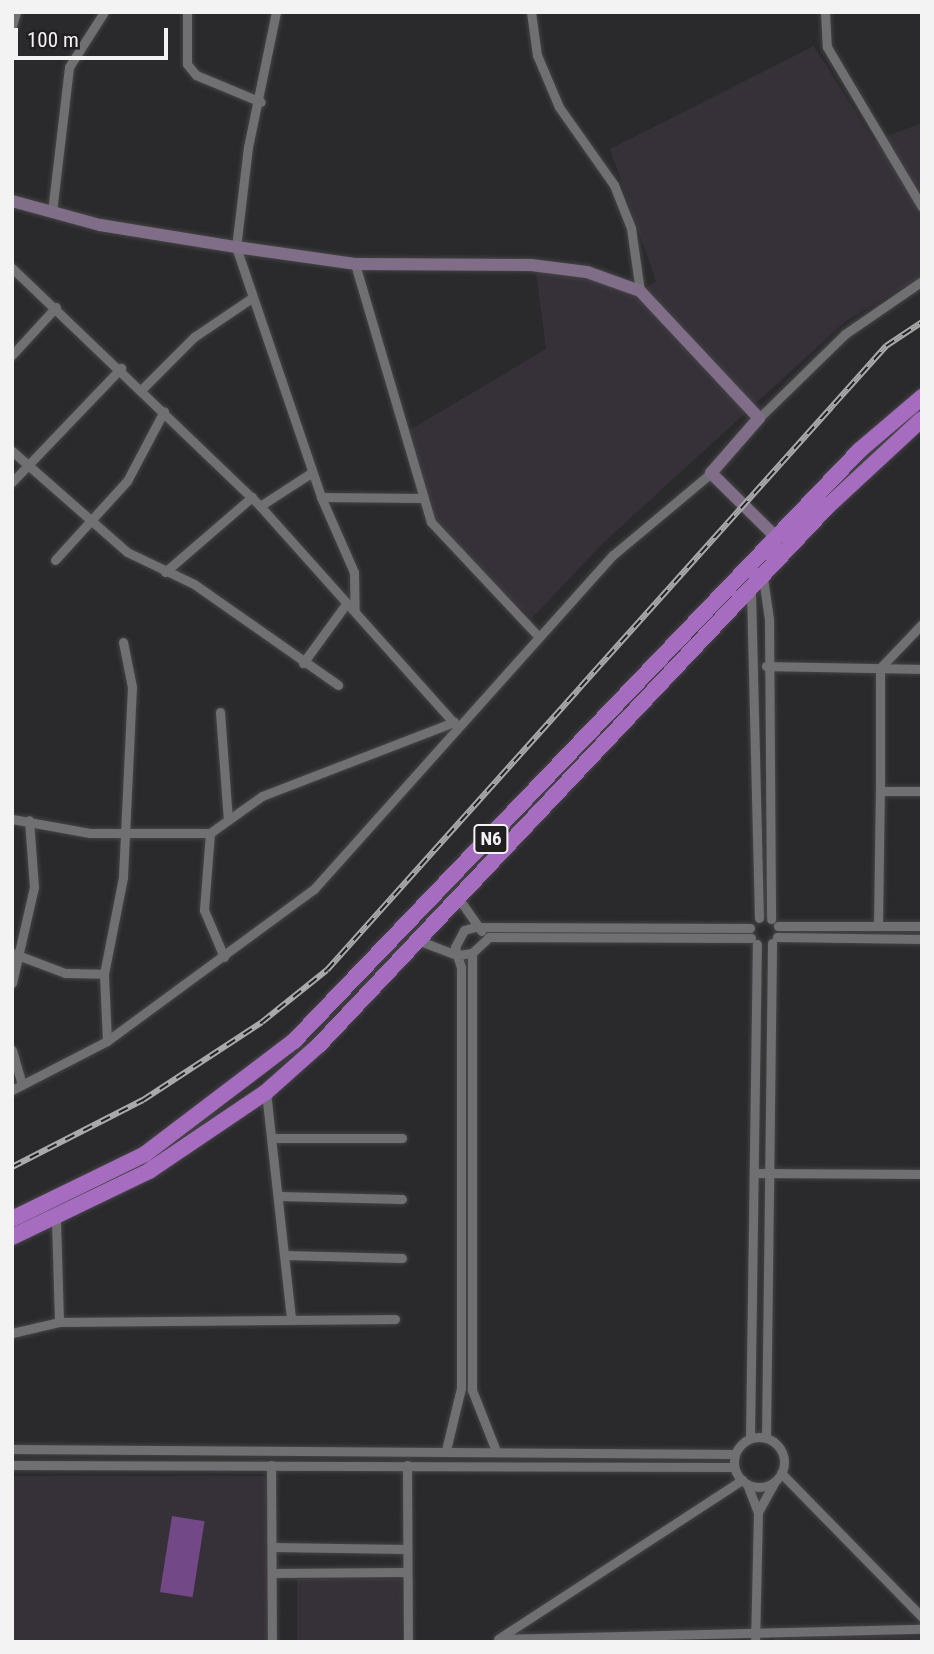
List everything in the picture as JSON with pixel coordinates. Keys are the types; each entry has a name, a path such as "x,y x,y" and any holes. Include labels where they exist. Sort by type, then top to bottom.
{"highway":[{"name":"N6","path":"12,1219 145,1154 294,1041 776,538 922,397"},
{"name":"N6","path":"12,1237 56,1220 149,1171 266,1092 364,1003 789,549 922,419"}],"street":[{"path":"12,26 16,12"},
{"path":"52,212 69,67 104,12"},
{"path":"187,12 187,64 196,75 261,102"},
{"path":"276,12 261,102 248,147 236,247 311,472 354,572 355,611"},
{"path":"531,12 537,55 559,107 614,185 631,228 640,291"},
{"path":"825,12 827,47 922,207"},
{"path":"12,201 52,212 236,247 355,264 531,265 587,272 640,291 759,418"},
{"path":"355,264 421,498 441,538 538,636"},
{"path":"12,268 121,368 252,497 452,721 462,724"},
{"path":"12,1090 107,1041 314,889 613,555 711,473 759,418 845,334 922,281"},
{"path":"142,389 194,337 253,297"},
{"path":"12,355 56,307"},
{"path":"12,482 26,464 121,368"},
{"path":"55,560 93,523 127,481 164,411"},
{"path":"12,451 127,552 202,589 303,663 338,685"},
{"path":"260,506 311,472"},
{"path":"711,473 789,549"},
{"path":"321,496 421,498"},
{"path":"165,572 252,497"},
{"path":"755,1642 758,1512 734,1467 734,1454 750,1438 756,1173 752,937 759,918 757,584"},
{"path":"757,584 770,666 775,931 766,1438"},
{"path":"303,663 346,604"},
{"path":"878,926 880,668 922,624"},
{"path":"107,1041 104,974 123,877 132,687 123,642"},
{"path":"756,666 922,669"},
{"path":"220,712 228,820"},
{"path":"12,819 124,833 210,832 255,799 452,721"},
{"path":"880,790 922,791"},
{"path":"12,984 34,887 29,820"},
{"path":"210,832 204,910 224,957"},
{"path":"459,899 481,927 480,940 472,953 472,1390 496,1451"},
{"path":"759,918 775,931 922,939"},
{"path":"480,940 752,937 775,931 922,926"},
{"path":"446,1450 461,1388 456,937 481,927 752,937"},
{"path":"420,941 457,955 472,953"},
{"path":"17,955 65,973 104,974"},
{"path":"12,1051 16,1074 22,1085"},
{"path":"266,1092 274,1138 291,1320"},
{"path":"274,1138 402,1138"},
{"path":"756,1173 922,1174"},
{"path":"279,1196 402,1199"},
{"path":"56,1220 59,1322"},
{"path":"285,1255 402,1258"},
{"path":"461,1315 472,1315"},
{"path":"12,1333 59,1322 395,1319"},
{"path":"750,1438 766,1438 780,1448 778,1477 758,1512"},
{"path":"12,1449 734,1454"},
{"path":"12,1465 734,1467"},
{"path":"271,1465 272,1642"},
{"path":"407,1465 408,1642"},
{"path":"496,1640 744,1482 778,1477"},
{"path":"778,1477 922,1617"},
{"path":"272,1547 407,1549"},
{"path":"272,1573 407,1572"},
{"path":"496,1640 756,1629 922,1629"}],"shaded area":[{"path":"814,46 874,141 922,123 922,276 846,321 603,543 532,618 451,546 427,506 408,431 546,349 535,265 640,292 656,281 610,149"},
{"path":"12,1476 263,1476 268,1481 269,1642 12,1642"},
{"path":"172,1516 205,1521 193,1597 160,1592"},
{"path":"297,1579 401,1579 401,1642 297,1642"},
{"path":"774,1632 922,1637 922,1642 774,1642"}],"railway":[{"path":"12,1167 143,1100 262,1022 327,970 886,346 922,322"}]}
